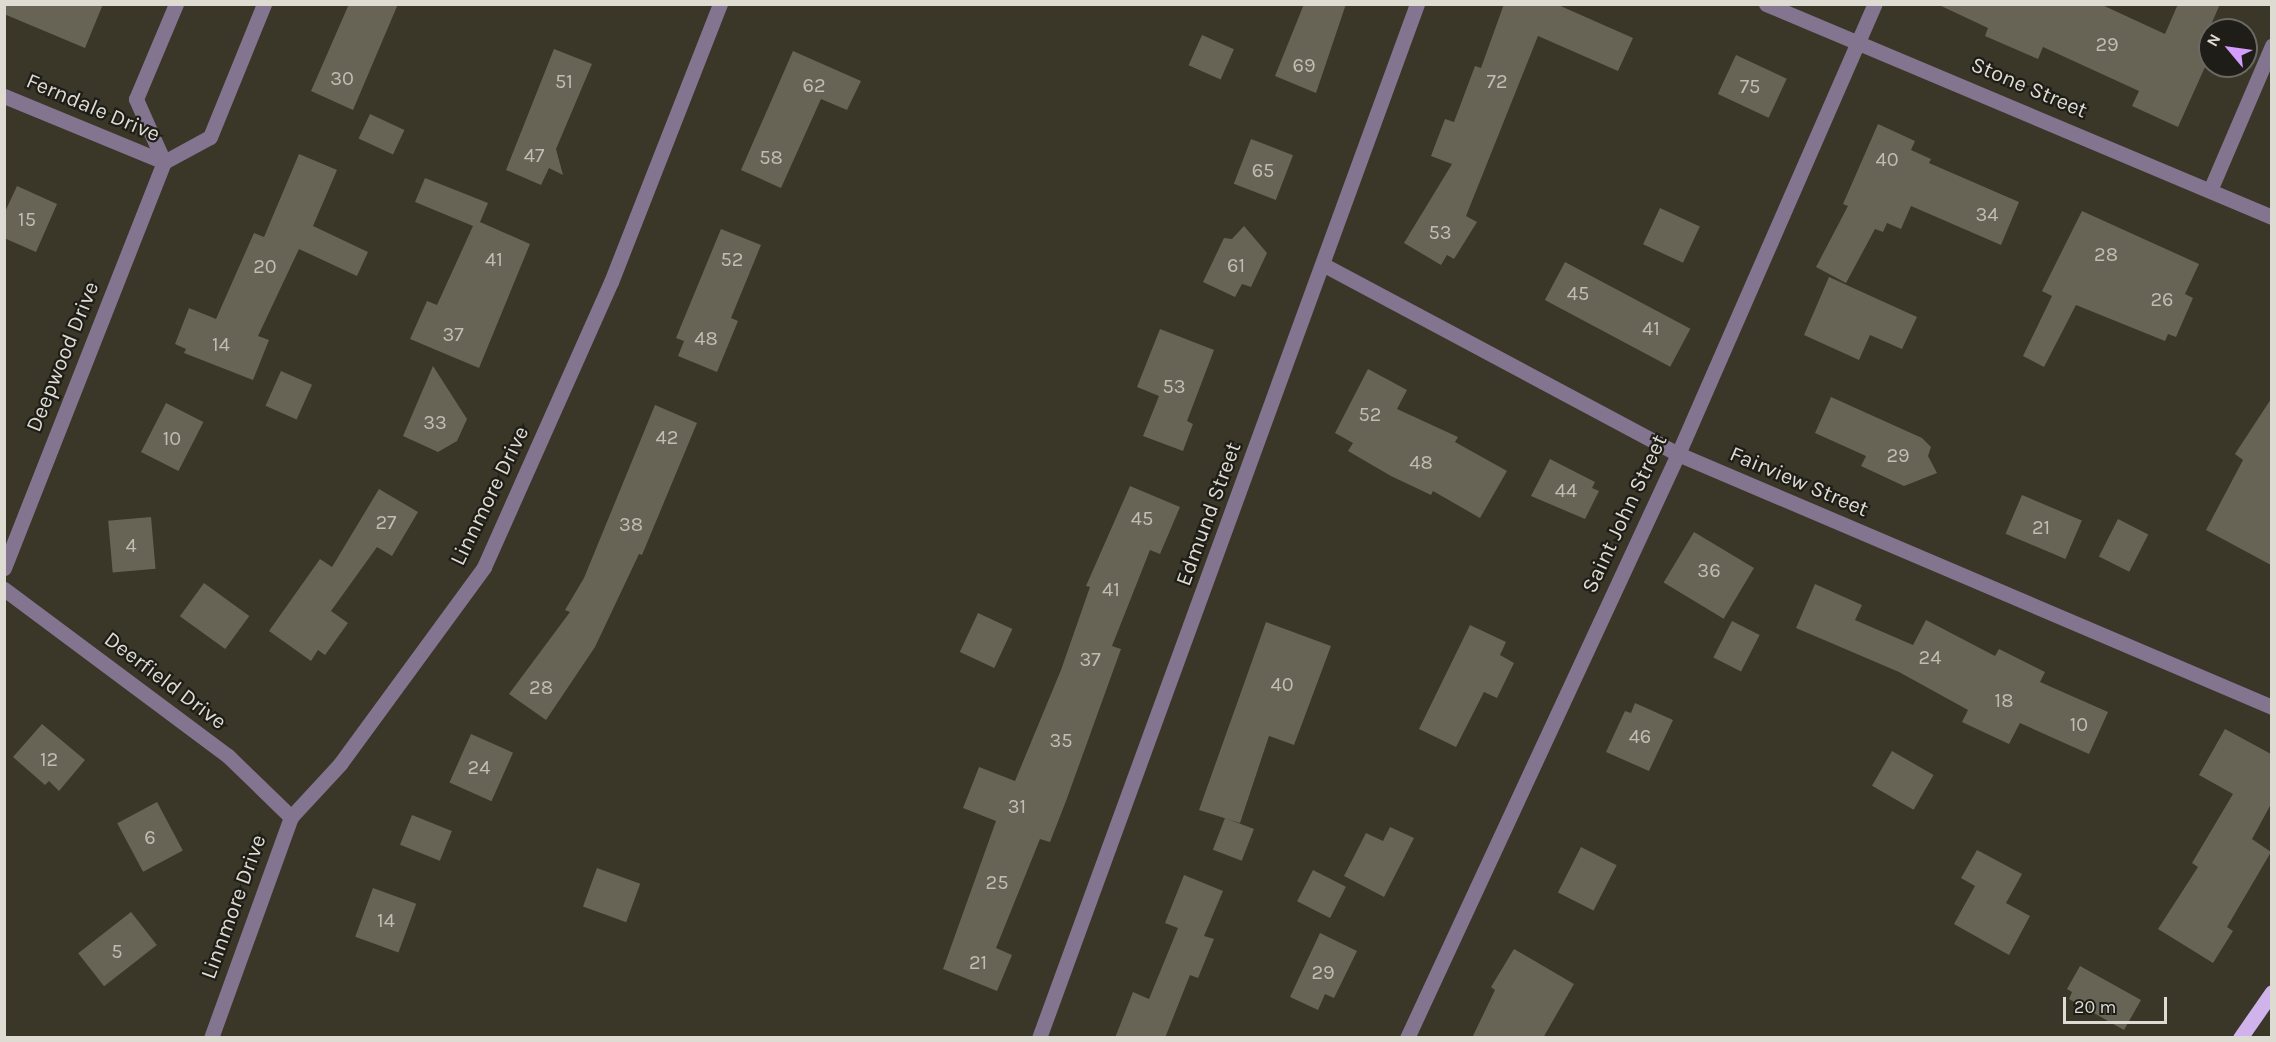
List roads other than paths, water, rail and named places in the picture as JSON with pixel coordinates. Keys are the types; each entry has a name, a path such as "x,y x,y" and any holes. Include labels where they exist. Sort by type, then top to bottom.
{"main road":[{"path":"2240,1038 2271,992"}],"street":[{"path":"176,4 136,99 164,162 210,137 264,4"},
{"name":"Linnmore Drive","path":"211,1038 291,817 340,764 484,567 611,282 720,4"},
{"name":"Edmund Street","path":"1039,1038 1324,266 1417,4"},
{"name":"Stone Street","path":"1766,4 2211,188 2271,217"},
{"name":"Saint John Street","path":"1407,1038 1678,454 1875,4"},
{"path":"2211,188 2271,46"},
{"name":"Ferndale Drive","path":"4,96 164,162"},
{"name":"Deepwood Drive","path":"4,568 164,162"},
{"name":"Fairview Street","path":"1324,266 1678,454 2271,707"},
{"name":"Deerfield Drive","path":"4,589 228,756 291,817"}]}
